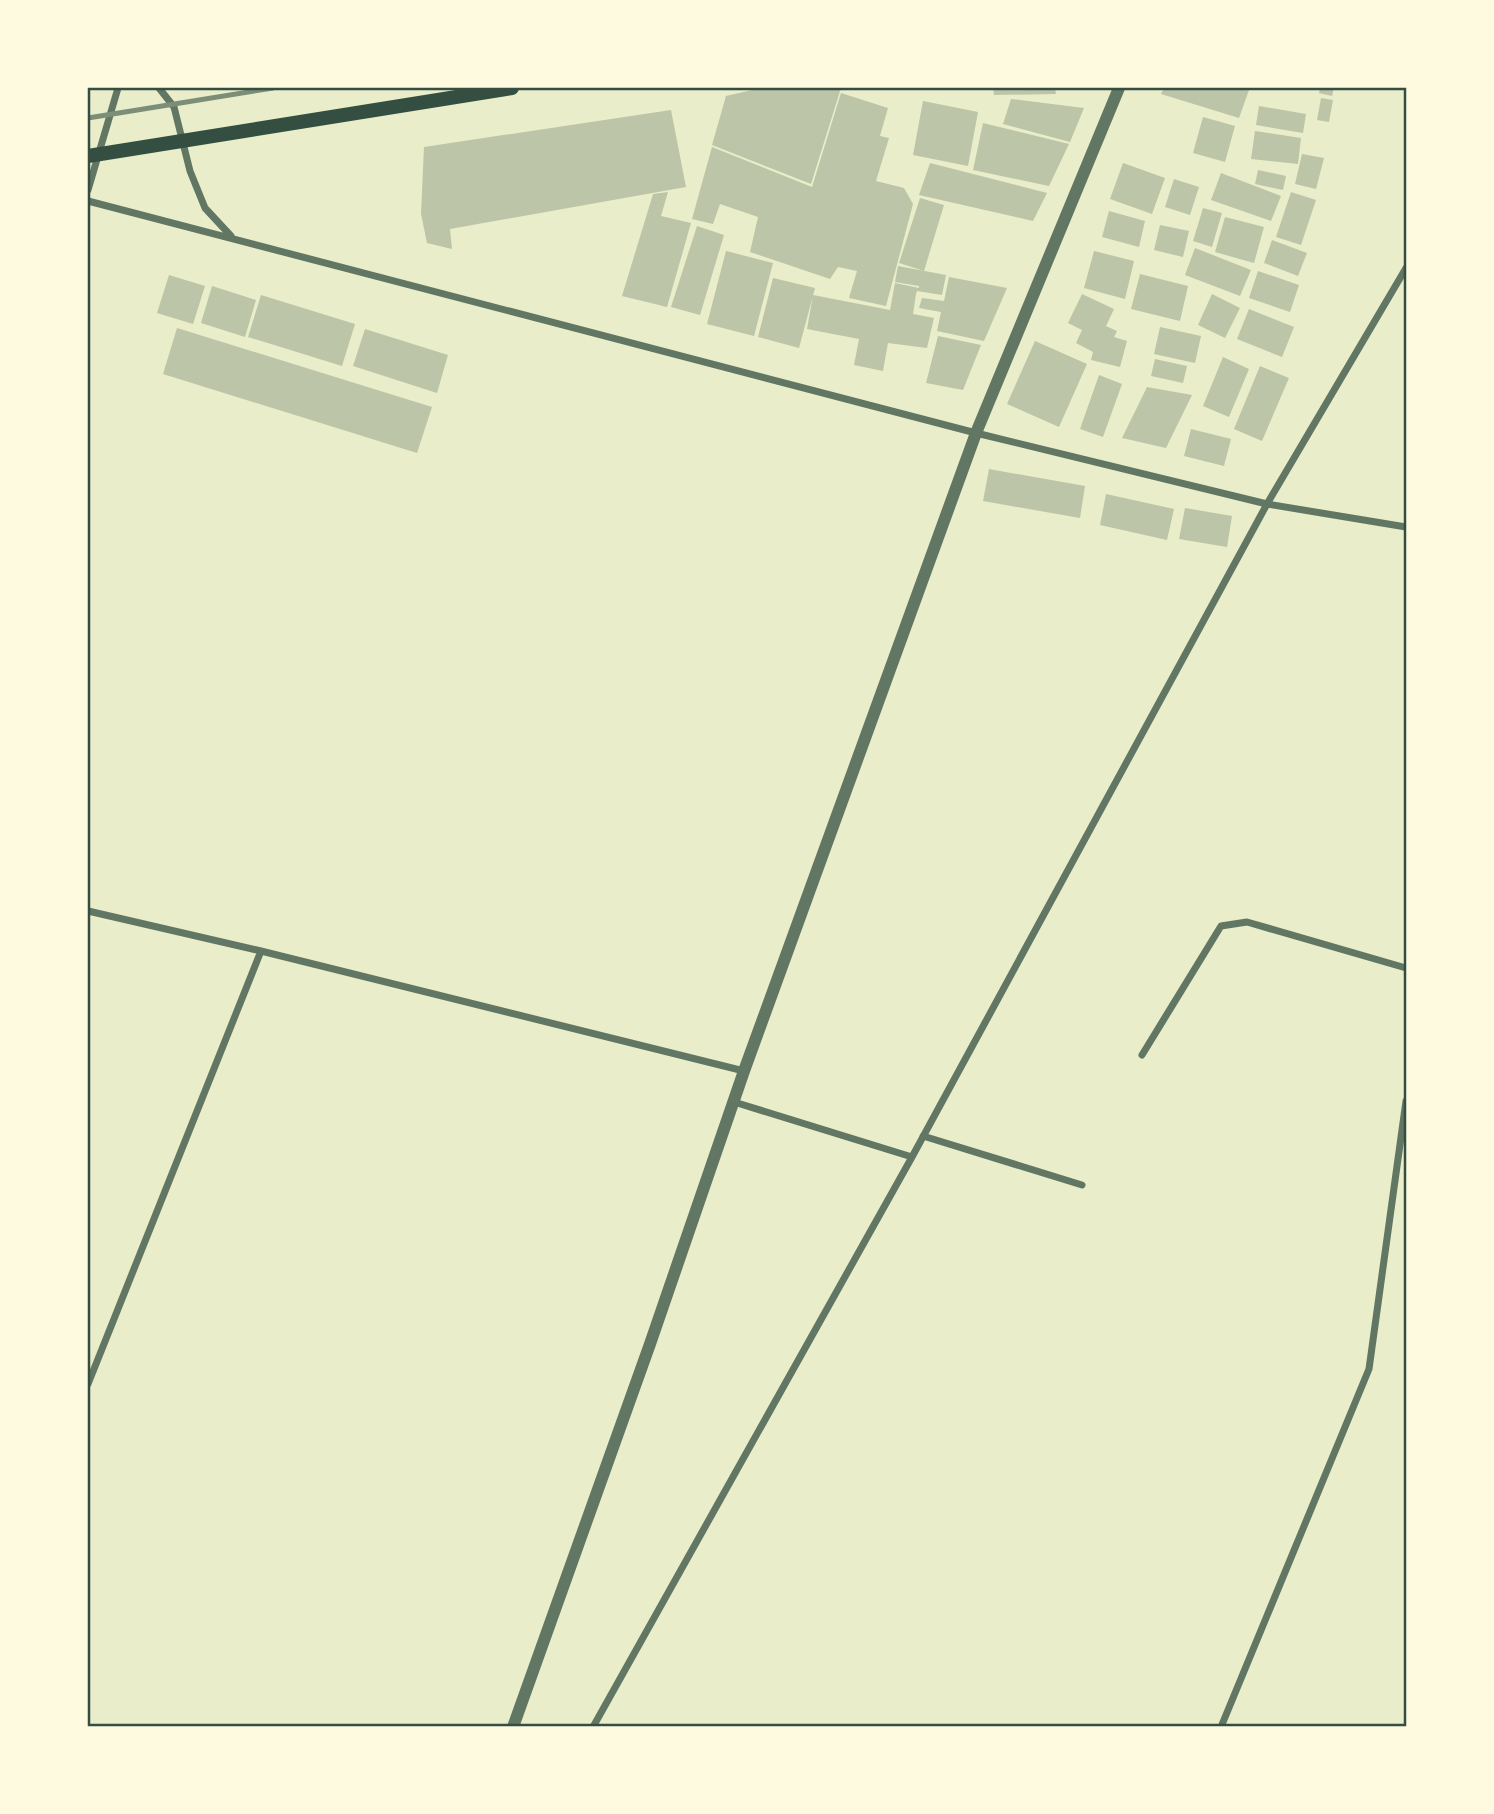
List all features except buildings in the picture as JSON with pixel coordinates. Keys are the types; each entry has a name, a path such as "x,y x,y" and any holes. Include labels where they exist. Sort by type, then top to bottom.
{"main road":[{"path":"92,156 512,88"}],"street":[{"path":"88,190 92,156 118,88"},
{"path":"159,88 174,107 190,171 205,208 231,237"},
{"path":"513,1727 744,1071 976,433 1119,88"},
{"path":"88,201 976,433 1267,504 1406,527"},
{"path":"593,1727 912,1157 1267,504 1406,268"},
{"path":"88,911 261,951 744,1071"},
{"path":"1142,1055 1221,926 1247,922 1406,968"},
{"path":"88,1384 261,951"},
{"path":"1221,1727 1369,1369 1406,1101"},
{"path":"734,1102 912,1157"},
{"path":"923,1136 1082,1185"}],"railway":[{"path":"88,118 273,88"}]}
